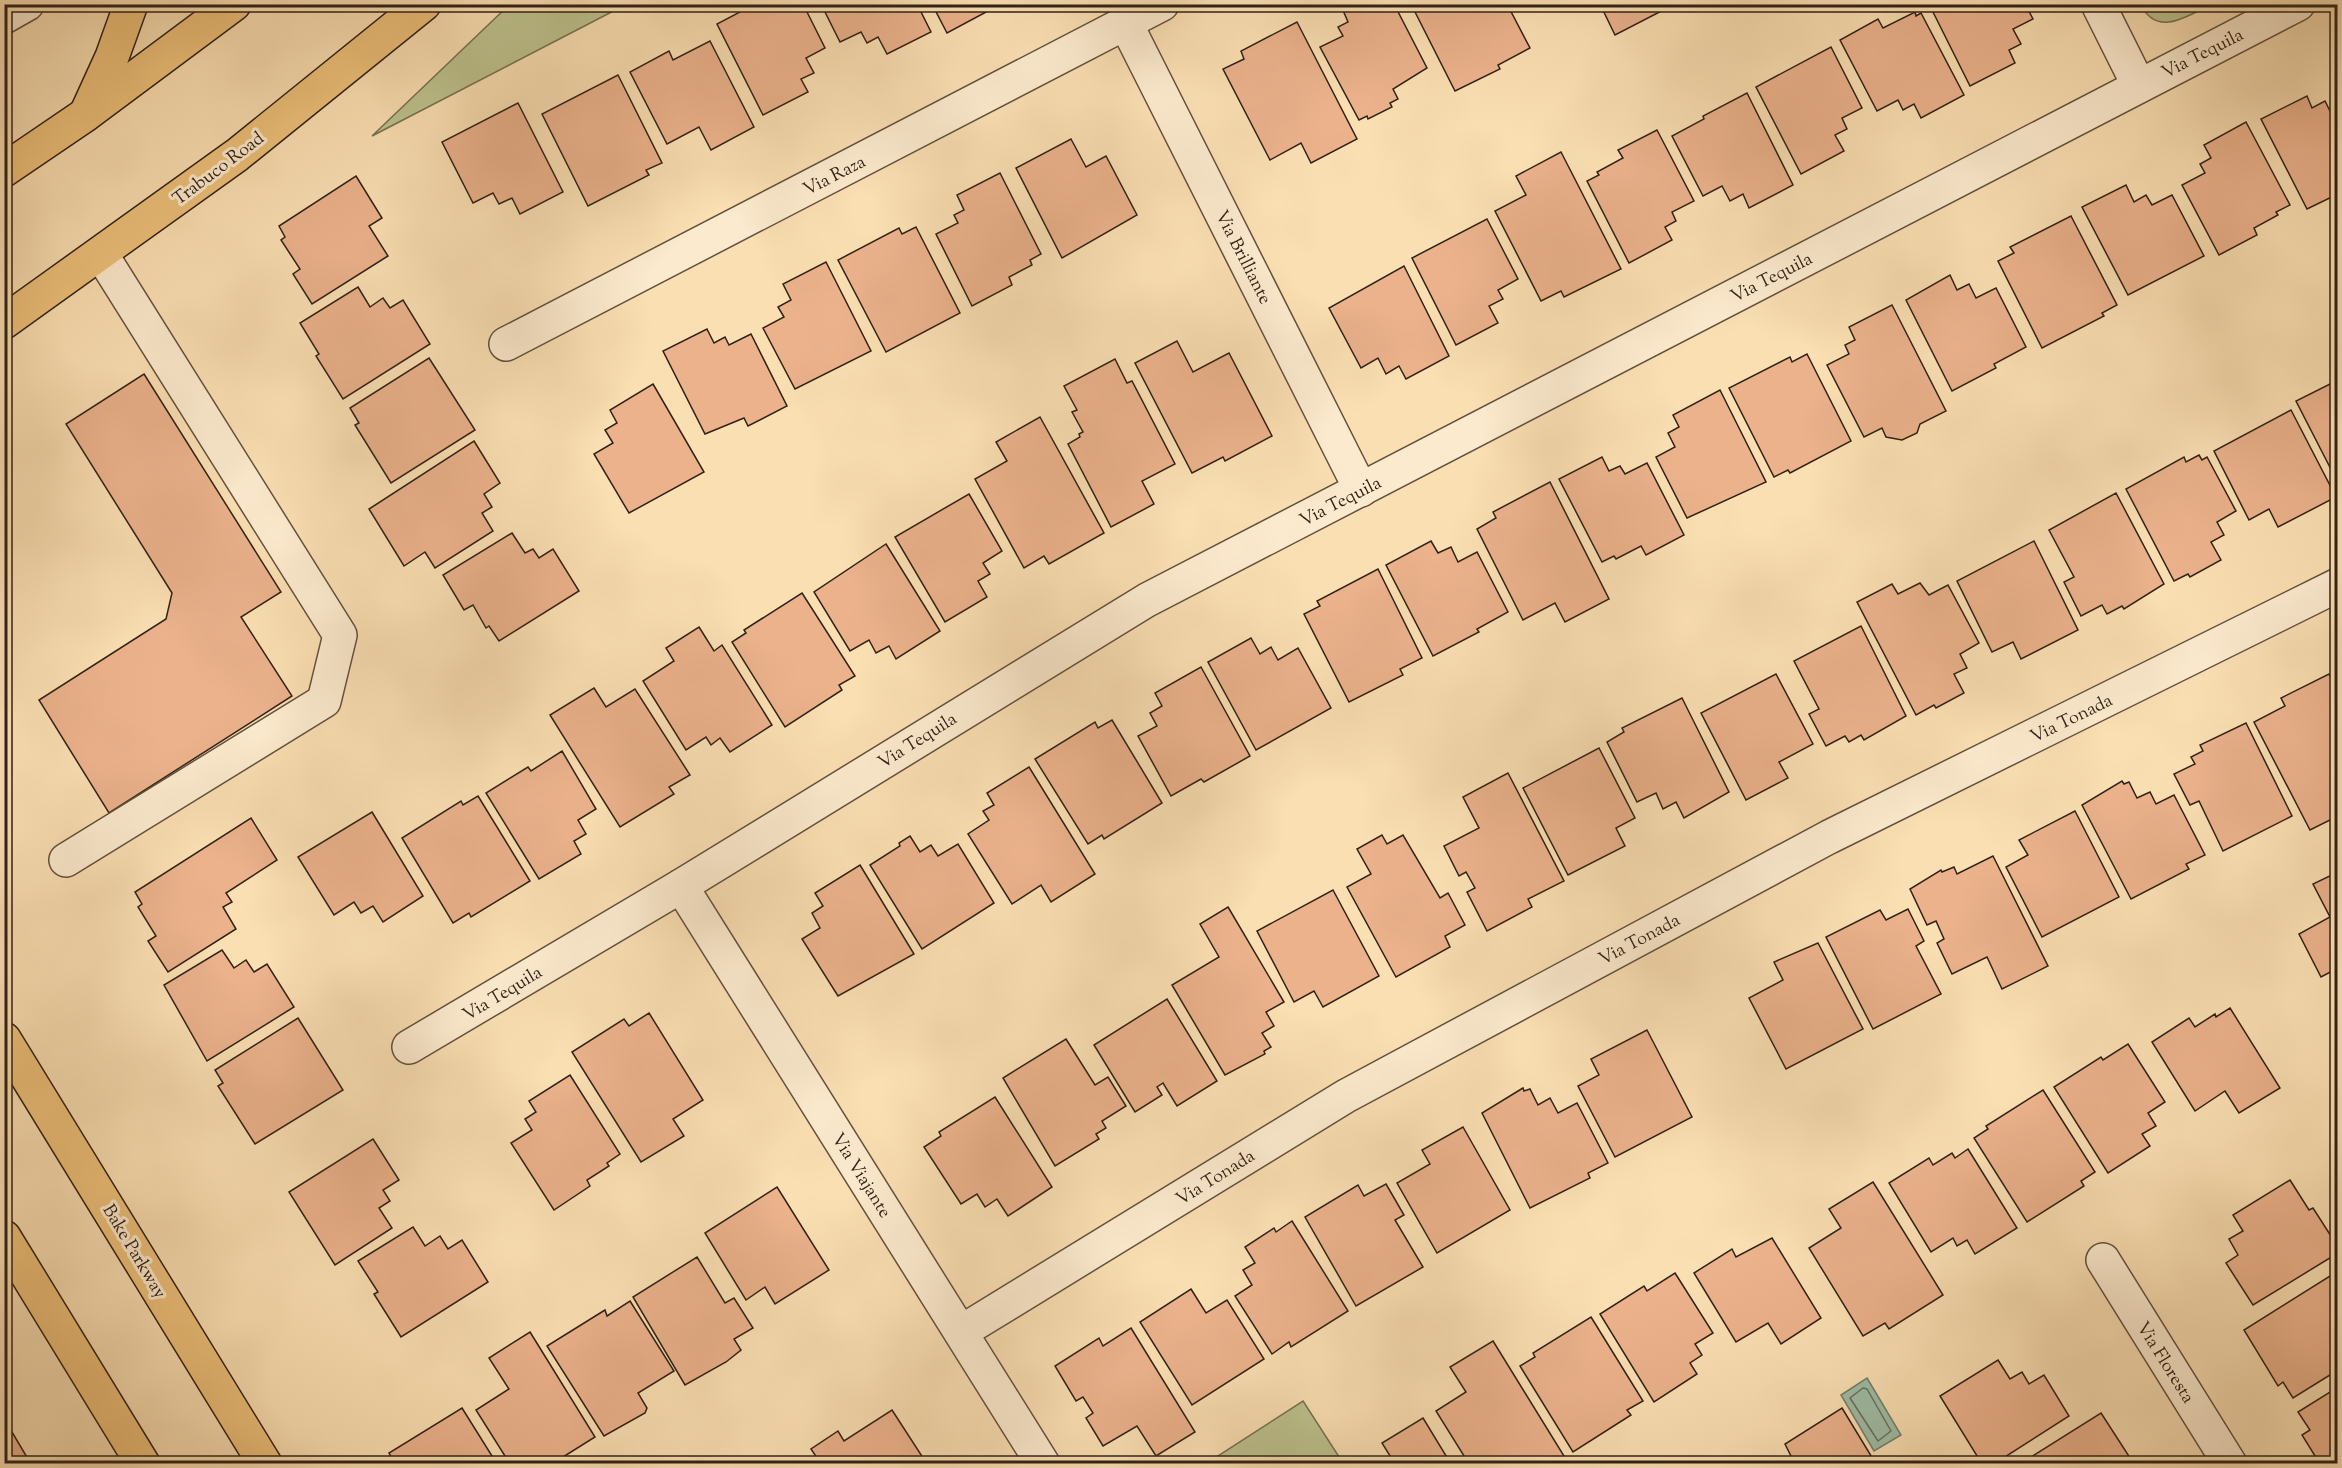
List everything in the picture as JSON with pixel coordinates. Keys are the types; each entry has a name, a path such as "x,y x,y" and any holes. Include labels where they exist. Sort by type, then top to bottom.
{"main road":[{"path":"85,115 112,57 131,4"},
{"path":"4,170 85,115 234,4"},
{"name":"Trabuco Road","path":"4,322 237,155 424,4"},
{"name":"Bake Parkway","path":"4,1039 265,1464"},
{"path":"4,1237 143,1464"}],"street":[{"path":"4,17 27,4"},
{"name":"Via Raza","path":"506,344 1162,4"},
{"path":"2098,4 2139,86"},
{"name":"Via Tequila","path":"409,1047 681,886 1147,600 2298,4"},
{"name":"Via Brilliante","path":"1126,24 1361,490"},
{"path":"66,860 324,701 340,635 101,254"},
{"name":"Via Tonada","path":"961,1332 1346,1096 1830,837 2337,585"},
{"name":"Via Viajante","path":"681,886 1043,1464"},
{"name":"Via Floresta","path":"2103,1260 2230,1464"}],"shaded area":[{"path":"509,5 625,5 372,136"},
{"path":"2141,5 2210,5 2182,19 2164,22 2148,15"},
{"path":"1303,1401 1343,1463 1207,1463"}],"water":[{"path":"1867,1378 1901,1435 1874,1451 1841,1395"}],"building":[{"path":"755,4 803,4 825,48 806,58 814,73 801,79 808,92 763,115 717,24"},
{"path":"821,4 917,4 931,32 887,54 878,37 867,43 861,32 840,42"},
{"path":"932,4 1001,4 947,33"},
{"path":"1348,4 1394,4 1427,68 1393,89 1398,99 1390,103 1392,107 1368,119 1367,116 1359,120 1320,47 1343,36 1338,27 1348,22 1342,8"},
{"path":"1411,4 1507,4 1530,48 1498,65 1500,69 1455,91"},
{"path":"1600,4 1675,4 1615,35"},
{"path":"1929,4 2025,4 2033,19 2013,29 2021,44 2009,50 2015,63 1970,86"},
{"path":"1915,12 1916,16 1921,13 1964,95 1921,118 1914,104 1903,110 1898,100 1877,111 1840,40 1878,19 1883,28"},
{"path":"1297,22 1357,139 1311,163 1301,143 1270,160 1223,69 1244,59 1241,51"},
{"path":"710,41 754,127 711,150 699,127 667,144 630,72 669,51 673,60"},
{"path":"1831,47 1862,108 1842,118 1847,129 1835,135 1844,151 1801,174 1756,87"},
{"path":"618,75 662,163 646,170 649,175 588,206 542,114"},
{"path":"1747,93 1793,185 1749,208 1743,194 1730,201 1722,186 1703,196 1672,136 1704,119 1703,116"},
{"path":"2307,96 2312,108 2325,101 2332,115 2338,112 2338,194 2307,209 2261,119"},
{"path":"518,103 563,192 520,214 512,198 499,204 493,193 473,203 442,142"},
{"path":"2246,122 2290,205 2276,212 2278,215 2254,228 2257,235 2219,255 2182,185 2205,173 2200,164 2211,158 2204,145"},
{"path":"1657,130 1694,201 1672,212 1676,221 1665,227 1672,240 1629,263 1587,181 1599,175 1597,172 1623,158 1618,150"},
{"path":"1071,139 1086,167 1106,156 1137,215 1062,258 1016,168"},
{"path":"1561,152 1621,269 1564,297 1561,291 1541,301 1495,211 1526,195 1516,176"},
{"path":"1000,173 1041,254 1030,260 1032,265 1009,277 1012,285 972,306 936,234 958,223 954,215 964,210 957,195"},
{"path":"356,176 382,218 369,226 388,256 312,304 293,274 300,269 281,240 285,237 279,226"},
{"path":"2126,185 2134,202 2146,195 2152,205 2172,195 2204,256 2128,295 2082,207"},
{"path":"2071,216 2117,305 2102,313 2104,316 2042,348 1998,261 2014,253 2010,247"},
{"path":"1487,219 1518,279 1498,290 1503,299 1489,306 1498,323 1456,345 1412,258"},
{"path":"916,227 960,313 886,352 838,260 899,228 902,234"},
{"path":"826,262 871,351 795,389 763,328 784,317 778,307 791,300 783,284"},
{"path":"1404,266 1449,356 1406,379 1399,366 1386,374 1378,358 1361,368 1329,308"},
{"path":"1950,275 1957,290 1969,284 1976,298 1996,288 2026,347 1994,364 1996,368 1952,391 1906,300"},
{"path":"358,287 370,307 383,298 390,308 403,300 430,344 343,399 316,356 319,354 300,323"},
{"path":"1892,305 1946,411 1920,424 1917,433 1902,440 1886,437 1882,428 1864,437 1827,365 1849,354 1845,345 1855,340 1849,327"},
{"path":"707,329 714,343 725,337 729,345 751,334 787,406 748,426 744,418 705,434 663,351"},
{"path":"1177,341 1193,372 1229,353 1272,436 1225,461 1223,457 1192,473 1135,363"},
{"path":"1807,354 1851,441 1790,473 1788,470 1774,477 1729,388 1790,357 1792,362"},
{"path":"429,358 475,430 391,483 355,425 359,423 350,408"},
{"path":"1115,359 1127,383 1132,381 1175,464 1142,481 1154,504 1111,527 1068,444 1080,437 1079,434 1083,432 1072,412 1077,410 1064,386"},
{"path":"144,374 281,592 241,617 292,696 109,813 39,700 166,619 172,593 66,424"},
{"path":"2338,380 2338,483 2296,401"},
{"path":"653,384 704,472 629,513 594,454 613,443 605,430 617,423 610,410"},
{"path":"1720,390 1766,482 1687,518 1656,457 1675,447 1668,433 1679,427 1673,415"},
{"path":"2291,410 2336,497 2278,527 2269,509 2249,520 2214,451"},
{"path":"1040,417 1104,533 1049,564 1044,556 1024,568 975,479 1007,461 996,442"},
{"path":"474,441 500,483 484,494 492,507 482,513 493,531 435,568 425,552 404,566 369,509"},
{"path":"2199,455 2202,460 2207,457 2236,511 2217,522 2224,535 2211,542 2221,560 2190,577 2188,574 2174,581 2126,489 2184,457 2186,462"},
{"path":"1602,457 1609,471 1620,466 1625,474 1647,463 1684,535 1646,555 1641,546 1616,559 1614,556 1602,562 1559,479"},
{"path":"1550,482 1609,599 1565,622 1555,603 1523,620 1477,529 1496,518 1493,512"},
{"path":"2116,493 2164,584 2124,609 2122,606 2107,614 2102,605 2081,616 2064,582 2074,577 2049,530"},
{"path":"969,494 1002,551 983,563 990,574 978,581 987,597 945,622 895,537"},
{"path":"512,533 525,553 533,549 539,558 553,549 579,591 499,641 489,626 486,628 473,605 464,610 443,575"},
{"path":"1431,541 1438,553 1451,547 1458,562 1477,552 1508,612 1477,629 1479,632 1433,656 1386,565"},
{"path":"2034,541 2078,630 2021,659 2013,642 1992,652 1957,581"},
{"path":"886,544 940,631 896,659 889,646 876,653 869,640 850,651 814,592"},
{"path":"1378,569 1422,658 1400,669 1403,675 1349,702 1304,614 1320,606 1317,601"},
{"path":"1920,583 1929,595 1948,585 1979,643 1960,654 1967,668 1954,674 1964,693 1936,708 1934,705 1916,715 1857,602 1892,584 1898,594"},
{"path":"802,593 855,676 839,685 842,690 785,727 732,642 746,633 744,630"},
{"path":"1861,626 1906,716 1864,740 1861,735 1849,742 1845,736 1826,746 1809,714 1819,709 1794,661"},
{"path":"699,627 714,651 722,645 772,725 730,752 720,738 711,745 706,737 686,750 643,681 674,661 666,648"},
{"path":"1251,638 1260,654 1271,647 1278,660 1298,648 1331,708 1256,750 1208,662"},
{"path":"1201,667 1250,756 1204,782 1201,779 1171,796 1138,736 1157,726 1150,713 1162,706 1155,693"},
{"path":"1776,674 1813,744 1779,762 1788,778 1746,800 1701,713"},
{"path":"2329,674 2338,692 2338,816 2310,830 2254,722 2285,706 2281,698"},
{"path":"594,688 606,707 635,689 690,775 669,787 674,794 620,827 550,715"},
{"path":"1682,698 1729,792 1684,818 1676,802 1663,809 1656,793 1637,802 1607,742 1624,732 1622,728"},
{"path":"1112,720 1162,803 1104,839 1102,835 1088,844 1035,759 1095,722 1098,728"},
{"path":"2246,723 2292,816 2223,851 2199,801 2190,805 2174,774 2195,764 2191,757 2203,751 2200,745"},
{"path":"1599,748 1635,818 1616,828 1625,846 1568,875 1523,788"},
{"path":"562,751 596,809 578,820 586,834 574,841 581,854 539,879 486,793 528,767 531,771"},
{"path":"1029,767 1095,874 1051,902 1041,885 1012,904 968,834 989,820 983,811 994,805 987,793"},
{"path":"1508,773 1564,881 1528,899 1532,907 1487,931 1467,892 1475,888 1466,872 1459,876 1444,846 1479,828 1463,797"},
{"path":"2122,781 2124,784 2129,782 2137,798 2150,792 2156,804 2174,795 2205,855 2186,864 2189,869 2131,899 2082,805"},
{"path":"478,796 530,881 471,917 469,913 453,923 402,838 461,801 463,805"},
{"path":"2075,811 2119,897 2042,937 2006,867 2028,855 2019,840"},
{"path":"372,812 423,896 383,922 373,906 361,913 354,902 334,915 298,857"},
{"path":"251,818 277,860 226,893 232,902 223,907 236,929 168,972 148,941 156,936 138,907 142,904 135,892"},
{"path":"1382,835 1387,844 1403,835 1440,898 1448,893 1465,925 1445,936 1450,947 1396,977 1347,887 1371,874 1357,849"},
{"path":"910,836 920,852 931,845 938,856 958,844 994,903 922,949 870,865 900,846 899,843"},
{"path":"1993,856 2048,966 2002,989 1987,957 1952,974 1937,943 1944,939 1936,921 1927,925 1910,889 1941,870 1942,872 1954,867 1957,874"},
{"path":"860,865 914,954 838,996 802,939 820,928 812,913 823,906 815,893"},
{"path":"2338,872 2338,968 2321,977 2299,934 2330,917 2313,884"},
{"path":"1333,890 1379,976 1323,1007 1314,991 1294,1002 1257,931"},
{"path":"1228,907 1284,1002 1266,1012 1274,1026 1262,1033 1271,1047 1264,1051 1265,1054 1225,1075 1172,985 1219,957 1200,924"},
{"path":"1908,909 1924,941 1916,946 1941,994 1873,1029 1826,937 1880,910 1886,920"},
{"path":"1818,943 1863,1029 1786,1069 1749,998 1783,980 1774,962"},
{"path":"222,950 234,968 246,960 254,972 267,964 294,1007 207,1061 164,985"},
{"path":"1167,999 1217,1081 1177,1106 1163,1083 1157,1087 1162,1095 1135,1112 1094,1045"},
{"path":"2230,1008 2280,1088 2239,1113 2225,1091 2195,1111 2152,1042 2189,1018 2195,1027 2215,1014 2216,1017"},
{"path":"649,1013 703,1100 673,1119 684,1136 641,1162 572,1052 624,1019 629,1026"},
{"path":"298,1018 343,1090 255,1144 218,1086 223,1083 215,1070"},
{"path":"1647,1030 1692,1117 1615,1157 1578,1086 1599,1075 1591,1059"},
{"path":"1066,1039 1095,1085 1108,1077 1126,1106 1102,1121 1106,1128 1096,1134 1099,1139 1055,1166 1003,1078"},
{"path":"2128,1044 2165,1102 2148,1113 2156,1126 2142,1134 2150,1146 2108,1173 2054,1087 2101,1057 2103,1060"},
{"path":"570,1075 620,1154 607,1163 609,1166 587,1180 590,1186 554,1210 511,1143 532,1130 525,1119 536,1112 529,1101"},
{"path":"1523,1088 1524,1091 1530,1089 1538,1105 1550,1098 1558,1113 1577,1103 1608,1163 1588,1173 1590,1178 1530,1208 1482,1113"},
{"path":"2043,1090 2095,1172 2081,1181 2084,1186 2027,1222 1974,1138 1988,1129 1986,1126"},
{"path":"995,1097 1052,1187 1008,1216 997,1199 985,1207 977,1194 961,1204 924,1147 941,1136 939,1132"},
{"path":"1463,1127 1510,1210 1437,1253 1397,1183 1430,1164 1422,1150"},
{"path":"373,1139 399,1180 383,1190 390,1201 379,1208 392,1228 335,1265 289,1192"},
{"path":"1968,1149 2017,1228 1975,1254 1967,1240 1957,1246 1953,1238 1931,1252 1889,1183 1929,1158 1933,1165 1952,1153 1955,1158"},
{"path":"2290,1180 2309,1210 2313,1208 2338,1247 2338,1253 2253,1305 2226,1263 2238,1255 2229,1239 2243,1231 2233,1215"},
{"path":"1873,1182 1943,1295 1889,1329 1885,1323 1863,1336 1809,1248 1841,1228 1829,1209"},
{"path":"1386,1184 1404,1215 1395,1220 1423,1267 1356,1306 1305,1217 1358,1185 1364,1196"},
{"path":"777,1187 829,1270 775,1304 765,1287 746,1300 705,1233"},
{"path":"1292,1221 1348,1311 1291,1347 1289,1342 1272,1354 1235,1296 1252,1285 1243,1270 1255,1263 1245,1247 1274,1228 1276,1232"},
{"path":"413,1227 425,1246 440,1236 448,1249 462,1240 488,1282 401,1337 374,1294 378,1292 358,1261"},
{"path":"1772,1238 1821,1318 1781,1344 1768,1323 1736,1342 1694,1273 1732,1249 1736,1257"},
{"path":"697,1257 725,1303 734,1298 753,1328 734,1339 741,1350 726,1362 685,1385 633,1297"},
{"path":"1675,1273 1713,1333 1695,1344 1702,1355 1690,1363 1697,1374 1654,1402 1600,1314 1644,1286 1647,1291"},
{"path":"2330,1276 2338,1289 2338,1370 2293,1398 2283,1382 2278,1386 2244,1330"},
{"path":"1191,1289 1206,1313 1227,1300 1264,1359 1192,1405 1140,1322"},
{"path":"630,1301 674,1371 638,1393 647,1408 645,1413 604,1436 547,1346 605,1310 607,1316"},
{"path":"1591,1317 1643,1401 1627,1410 1631,1415 1573,1452 1520,1366 1535,1357 1533,1353"},
{"path":"1131,1328 1195,1432 1156,1456 1137,1426 1103,1446 1086,1418 1093,1413 1083,1397 1076,1401 1055,1366 1099,1338 1103,1346"},
{"path":"530,1332 595,1437 563,1457 567,1462 564,1464 510,1464 476,1410 509,1389 489,1358"},
{"path":"1493,1341 1564,1456 1552,1464 1511,1464 1509,1461 1505,1464 1469,1464 1436,1411 1466,1392 1450,1367"},
{"path":"1998,1360 2010,1379 2022,1372 2029,1384 2044,1375 2069,1416 1994,1464 1982,1464 1940,1396"},
{"path":"2338,1387 2338,1464 2320,1464 2302,1435 2310,1430 2298,1412"},
{"path":"462,1408 497,1464 395,1464 389,1453"},
{"path":"1842,1408 1876,1464 1795,1464 1785,1444"},
{"path":"892,1410 927,1464 821,1464 811,1449 838,1431 844,1441"},
{"path":"2101,1413 2134,1464 2020,1464"},
{"path":"1423,1418 1451,1464 1395,1464 1382,1443"},
{"path":"9,1427 31,1464 4,1464 4,1429"}]}
